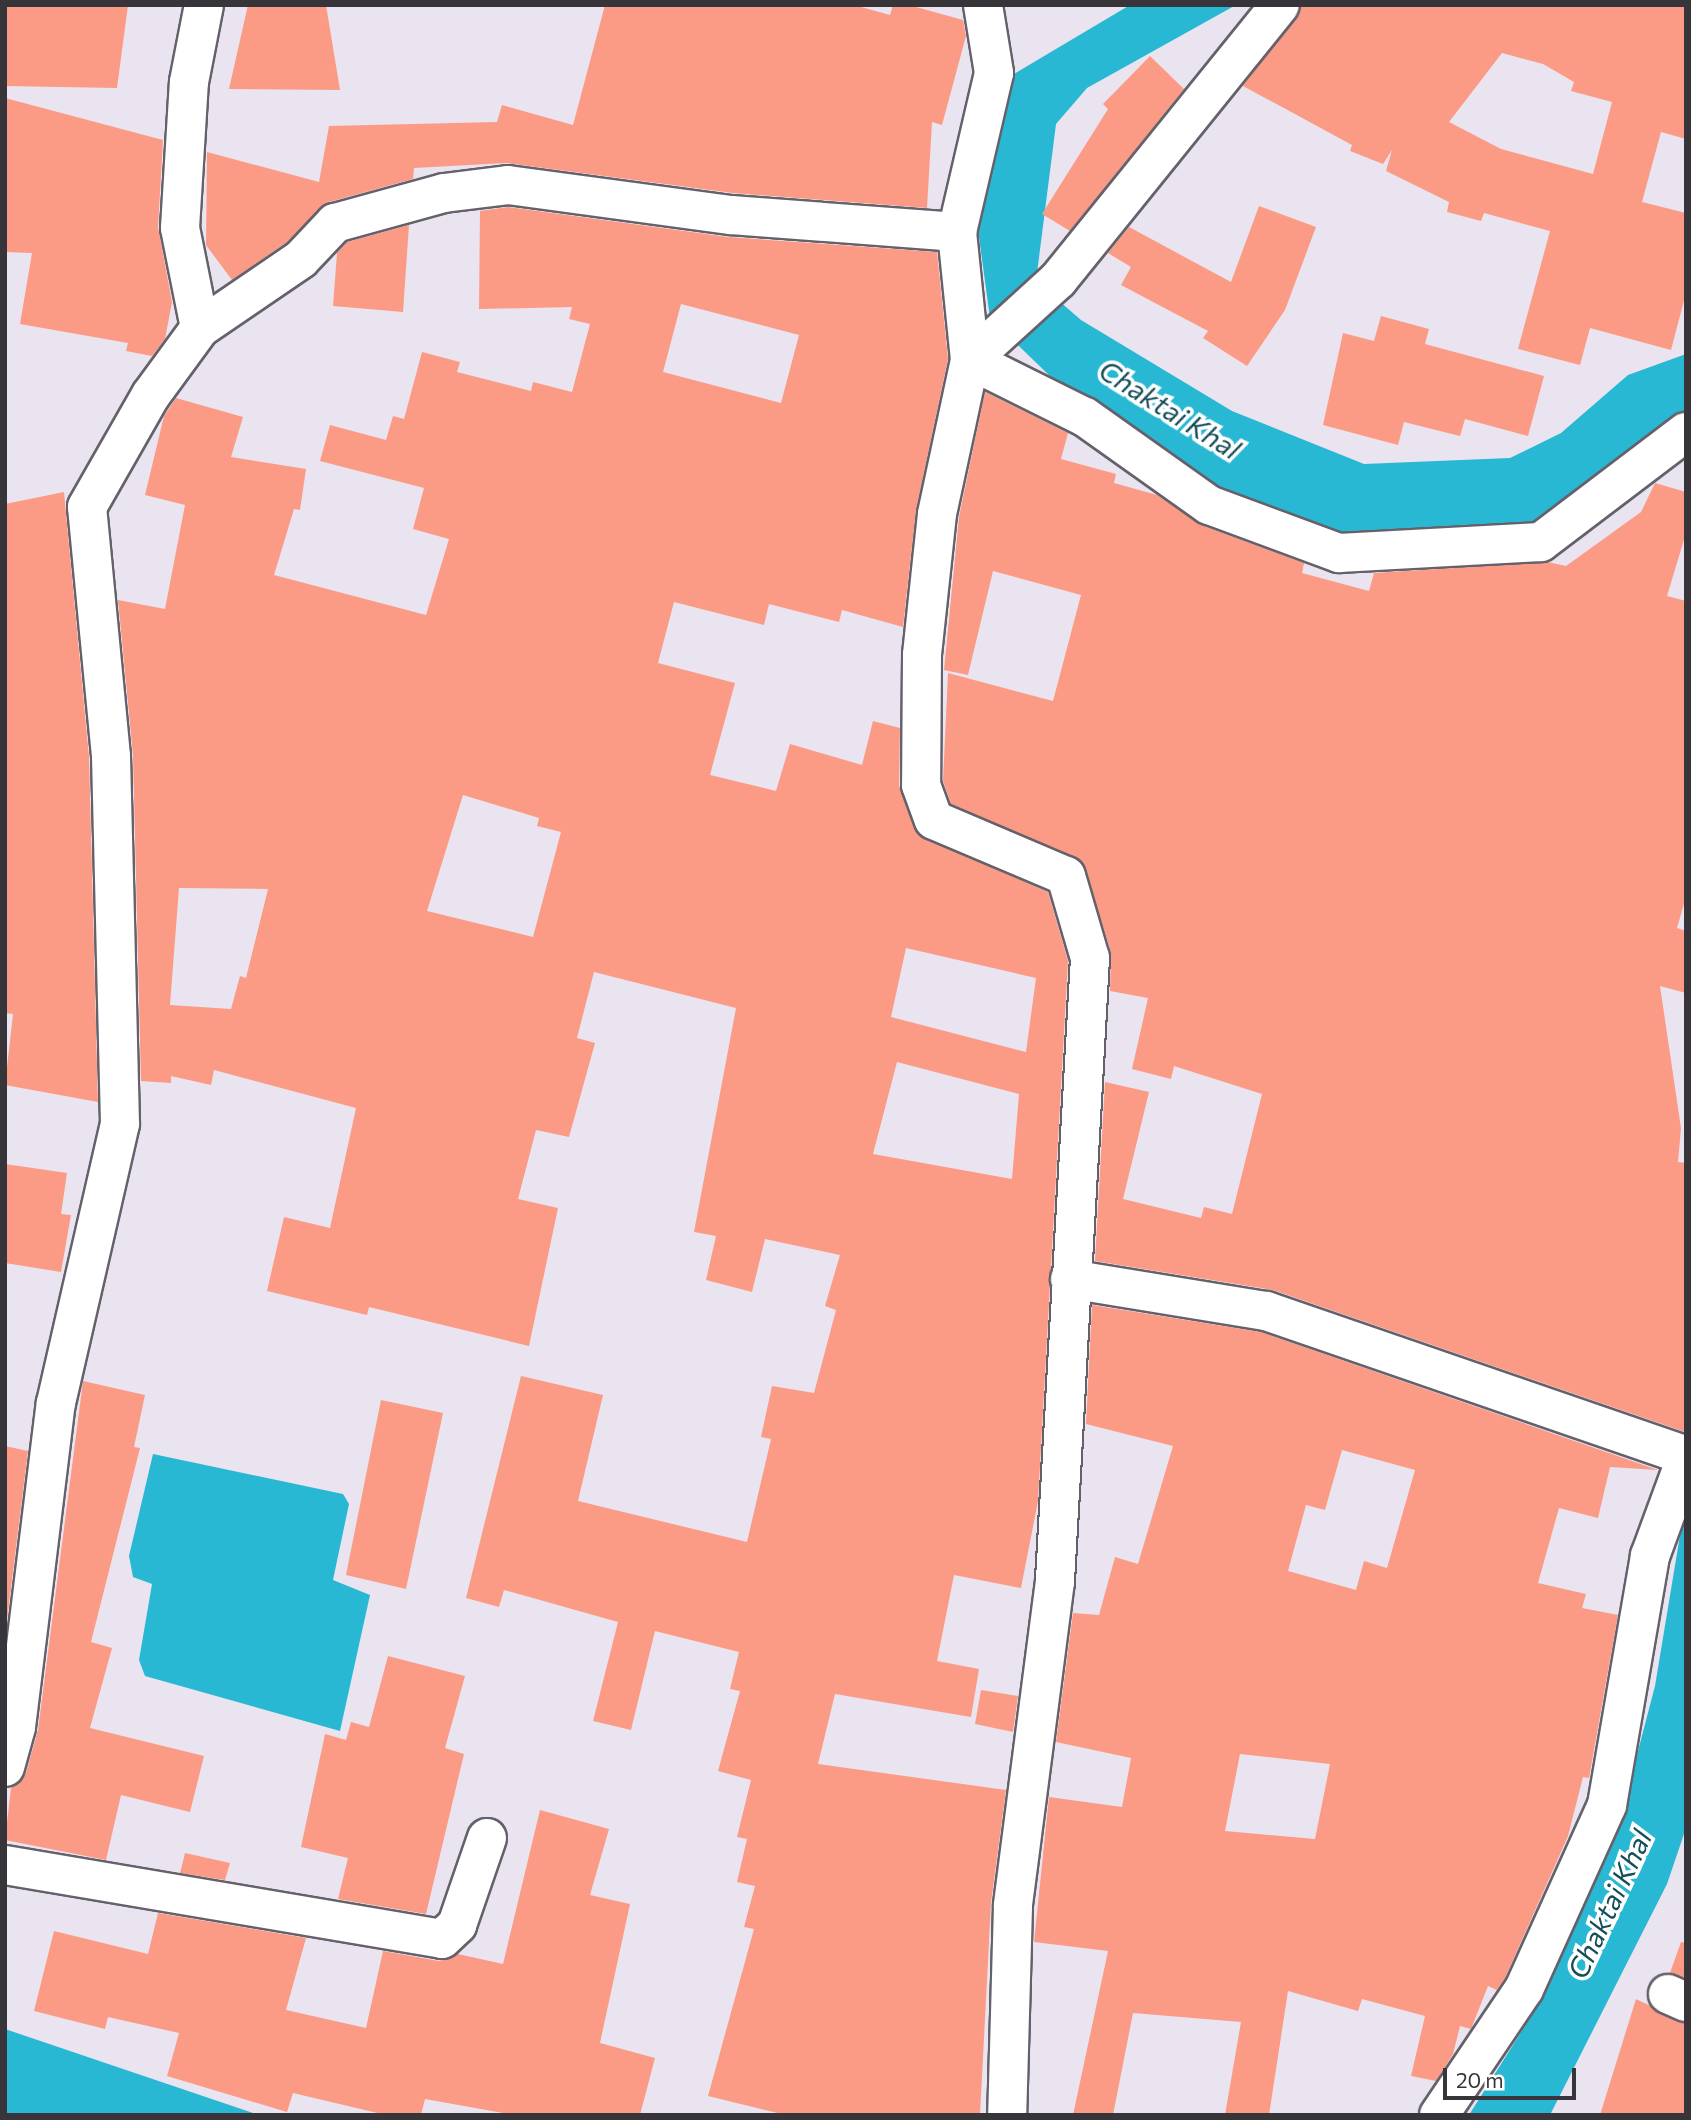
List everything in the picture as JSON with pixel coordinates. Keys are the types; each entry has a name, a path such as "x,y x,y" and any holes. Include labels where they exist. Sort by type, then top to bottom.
{"street":[{"path":"200,328 180,228 189,82 204,5"},
{"path":"983,5 994,73 957,232 977,353 937,514 922,655 920,785 934,820 1066,876 1090,958 1055,1581 1013,1906 1007,2115"},
{"path":"977,353 1058,280 1280,5"},
{"path":"5,1767 16,1727 56,1403 120,1124 111,756 87,507 151,395 200,328 302,259 335,223 457,191 508,184 731,215 957,232"},
{"path":"977,353 1084,417 1209,505 1339,554 1541,542 1686,432"},
{"path":"1070,1279 1266,1311 1686,1457 1650,1556 1606,1805 1524,1989 1439,2115"},
{"path":"5,1865 442,1939 457,1925 487,1838"}],"water":[{"name":"Chaktai Khal","path":"1130,5 1236,5 1087,88 1056,124 1036,281 1081,320 1232,411 1364,464 1510,458 1561,433 1628,375 1686,354 1686,415 1533,526 1338,536 1235,498 1053,379 990,318 973,193 996,98 1014,74"},
{"path":"153,1454 343,1494 349,1504 333,1580 370,1595 340,1731 145,1676 139,1660 152,1584 133,1577 129,1556"},
{"name":"Chaktai Khal","path":"1686,1499 1686,1828 1667,1884 1550,2115 1469,2115 1535,2010 1622,1812 1655,1686"},
{"path":"5,2029 259,2115 5,2115"}],"building":[{"path":"5,5 128,5 117,88 5,86"},
{"path":"248,5 326,5 340,90 229,89"},
{"path":"605,5 854,5 890,15 893,5 909,5 963,20 966,36 942,125 932,122 927,208 733,193 506,163 414,168 413,179 329,202 287,242 232,280 206,245 207,152 319,182 329,126 497,122 502,105 573,125"},
{"path":"1301,5 1686,5 1686,139 1661,132 1642,202 1686,213 1686,293 1671,350 1590,328 1580,365 1518,349 1550,231 1484,213 1481,221 1447,212 1449,202 1386,171 1392,150 1383,164 1350,151 1352,145 1243,86","holes":["1502,53 1543,64 1574,82 1571,91 1612,102 1593,174 1501,149 1449,122"]},
{"path":"1150,56 1184,89 1070,231 1042,214 1108,109 1103,104"},
{"path":"5,98 163,140 158,227 172,302 165,339 152,356 126,351 128,343 20,324 32,253 5,252"},
{"path":"1259,206 1316,227 1285,310 1247,366 1203,338 1208,331 1121,285 1131,267 1108,253 1129,227 1231,282"},
{"path":"508,207 728,237 937,252 948,359 916,510 903,627 842,610 839,622 769,604 764,625 674,602 658,663 735,683 710,775 776,791 790,744 862,765 873,721 900,728 899,785 918,835 1048,892 1068,961 1038,1501 1021,1588 954,1575 937,1661 979,1669 971,1717 835,1694 818,1764 1006,1790 991,1903 980,2115 786,2115 708,2096 754,1929 744,1927 755,1886 737,1882 747,1839 737,1837 751,1780 718,1771 740,1691 730,1689 739,1652 655,1631 631,1730 593,1721 618,1622 504,1590 499,1607 466,1598 521,1376 603,1395 578,1501 747,1542 771,1439 761,1437 772,1386 814,1393 836,1310 825,1306 840,1255 765,1239 752,1292 706,1280 716,1236 694,1232 736,1008 594,972 577,1038 595,1043 569,1137 536,1130 518,1199 558,1208 529,1346 369,1307 367,1315 267,1291 284,1217 330,1228 356,1108 214,1070 211,1085 171,1076 171,1083 141,1081 133,755 118,600 165,609 185,505 145,495 164,416 176,398 243,417 231,457 306,469 300,510 294,509 274,575 426,615 449,539 413,529 424,488 320,461 330,425 386,440 393,416 404,419 422,352 460,362 457,372 531,391 533,382 572,392 590,324 569,319 572,307 479,309 480,211","holes":["681,304 799,335 781,403 663,372","463,795 539,818 537,826 561,832 533,937 427,911","179,888 268,889 246,978 240,976 231,1009 170,1005","906,948 1036,978 1026,1052 891,1017","897,1062 1019,1094 1012,1179 873,1154"]},
{"path":"409,225 403,312 333,306 337,253 347,242"},
{"path":"1381,316 1429,329 1425,344 1544,376 1528,436 1465,419 1460,436 1404,422 1398,445 1323,425 1343,333 1374,341"},
{"path":"985,392 1068,433 1061,459 1116,474 1114,483 1157,495 1201,525 1304,563 1302,573 1369,591 1374,573 1548,562 1566,566 1641,512 1655,483 1686,492 1686,533 1667,596 1686,601 1686,897 1677,928 1686,931 1686,993 1660,986 1681,1128 1678,1162 1686,1163 1685,1432 1273,1290 1095,1261 1105,1082 1149,1092 1123,1199 1201,1218 1204,1207 1232,1214 1262,1094 1174,1066 1171,1079 1132,1069 1148,998 1110,991 1111,952 1083,862 951,804 943,781 948,673 1053,701 1081,595 993,571 968,675 944,670 959,517"},
{"path":"64,492 89,757 98,1102 5,1085 13,1014 5,1013 5,504"},
{"path":"5,1164 67,1173 61,1214 71,1215 61,1272 5,1263"},
{"path":"1092,1305 1261,1332 1658,1470 1610,1467 1598,1518 1559,1508 1538,1583 1586,1594 1582,1608 1618,1615 1589,1778 1583,1777 1568,1836 1505,1978 1497,1990 1488,1986 1471,2029 1460,2026 1453,2054 1436,2081 1411,2076 1425,2016 1362,1999 1358,2011 1288,1991 1269,2115 1225,2115 1241,2022 1133,2013 1113,2115 1073,2115 1108,1951 1034,1942 1049,1797 1122,1807 1131,1758 1056,1742 1073,1613 1099,1615 1115,1557 1138,1564 1173,1446 1086,1424","holes":["1342,1450 1415,1470 1387,1568 1364,1561 1356,1590 1288,1571 1306,1505 1325,1510","1240,1754 1330,1764 1315,1839 1225,1831"]},
{"path":"83,1381 145,1395 134,1447 140,1448 91,1642 112,1648 90,1728 204,1756 190,1812 121,1795 106,1860 5,1840 11,1788 26,1773 38,1730"},
{"path":"381,1400 443,1413 406,1589 346,1575"},
{"path":"5,1446 28,1451 5,1636"},
{"path":"388,1656 465,1676 445,1748 464,1754 426,1914 338,1899 348,1858 301,1847 325,1734 346,1740 351,1722 369,1727"},
{"path":"981,1690 1018,1696 1013,1732 975,1724"},
{"path":"540,1810 609,1829 590,1895 630,1904 600,2043 655,2058 640,2115 514,2115 425,2099 421,2115 386,2115 293,2093 287,2112 167,2076 179,2033 108,2017 105,2029 34,2011 54,1931 148,1954 158,1913 306,1938 286,2010 366,2028 383,1951 439,1961 458,1954 503,1964"},
{"path":"185,1853 230,1863 225,1880 180,1873"},
{"path":"1681,1942 1686,1943 1686,1978 1670,1973"},
{"path":"1636,1999 1686,2023 1686,2115 1600,2115"}]}
